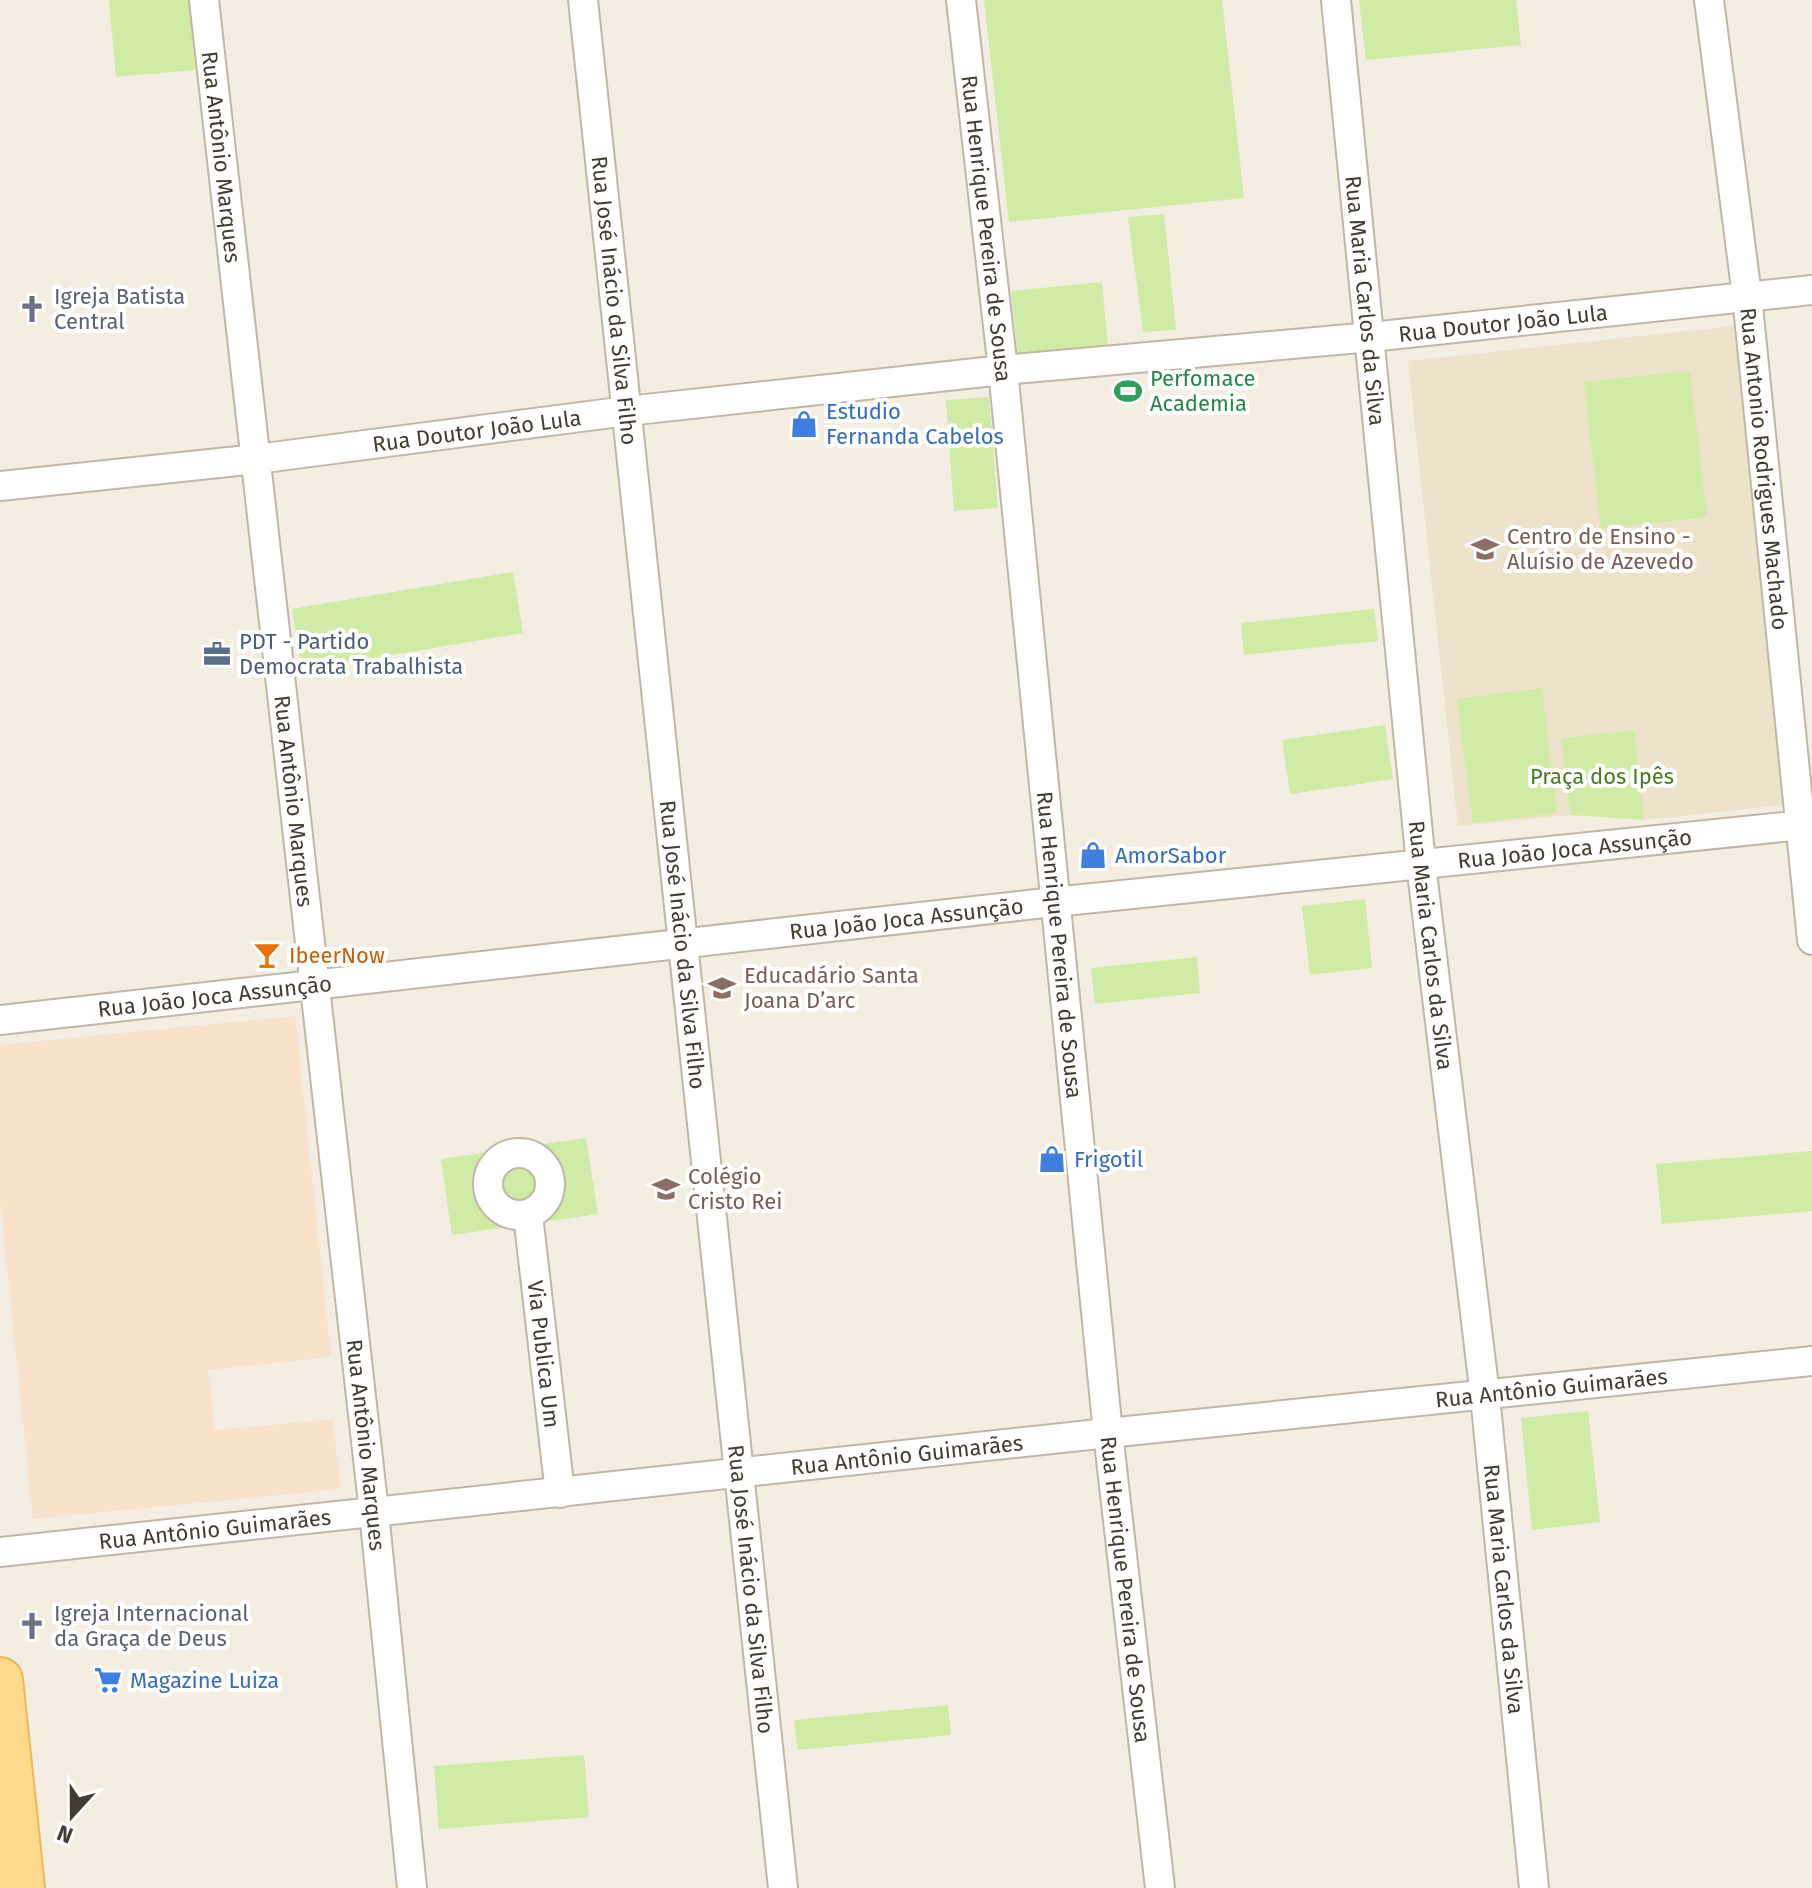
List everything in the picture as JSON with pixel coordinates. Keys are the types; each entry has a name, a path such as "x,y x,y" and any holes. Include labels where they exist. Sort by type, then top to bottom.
{"main road":[{"path":"0,1680 22,1888"}],"street":[{"name":"Rua Antônio Marques","path":"204,0 374,1512 412,1888"},
{"name":"Rua José Inácio da Silva Filho","path":"583,0 783,1888"},
{"name":"Rua Henrique Pereira de Sousa","path":"961,0 1003,370 1108,1433 1160,1888"},
{"name":"Rua Maria Carlos da Silva","path":"1336,0 1421,864 1485,1396 1534,1888"},
{"name":"Rua Antonio Rodrigues Machado","path":"1709,0 1747,296 1806,824 1812,940"},
{"name":"Rua Doutor João Lula","path":"0,486 257,459 627,411 1003,370 1371,337 1812,290"},
{"name":"Rua João Joca Assunção","path":"0,1020 1054,902 1806,824"},
{"name":"Via Publica Um","path":"528,1215 560,1493"},
{"name":"Rua Antônio Guimarães","path":"0,1552 1812,1361"}],"shaded area":[{"path":"1734,326 1791,804 1644,820 1633,730 1562,738 1570,815 1458,826 1408,361"},
{"path":"295,1016 331,1357 208,1370 215,1430 333,1419 340,1489 33,1519 0,1200 0,1045"}],"green space":[{"path":"109,0 189,0 195,70 116,77"},
{"path":"984,0 1222,0 1244,198 1009,222"},
{"path":"1359,0 1516,0 1521,45 1366,60"},
{"path":"1164,214 1176,330 1143,332 1128,217"},
{"path":"1102,282 1108,348 1018,357 1011,291"},
{"path":"1690,371 1707,517 1601,529 1584,382"},
{"path":"989,397 998,508 954,511 946,400"},
{"path":"513,572 523,633 302,670 292,609"},
{"path":"1374,609 1378,641 1244,655 1241,623"},
{"path":"1542,688 1557,813 1473,823 1457,699"},
{"path":"1385,725 1393,779 1290,794 1282,740"},
{"name":"Praça dos Ipês","path":"1634,730 1644,820 1570,815 1561,738"},
{"path":"1365,899 1372,968 1310,975 1302,906"},
{"path":"1197,957 1200,993 1095,1004 1091,968"},
{"path":"586,1138 598,1214 452,1235 441,1159"},
{"path":"1812,1151 1812,1211 1662,1224 1656,1164"},
{"path":"1588,1411 1600,1522 1532,1530 1521,1418"},
{"path":"948,1705 951,1735 798,1750 794,1720"},
{"path":"584,1755 589,1817 439,1829 434,1766"}],"place":[{"name":"Igreja Batista Central","path":"32,309"},
{"name":"Perfomace Academia","path":"1128,391"},
{"name":"Estudio Fernanda Cabelos","path":"804,424"},
{"name":"Centro de Ensino - Aluísio de Azevedo","path":"1485,549"},
{"name":"PDT - Partido Democrata Trabalhista","path":"217,654"},
{"name":"AmorSabor","path":"1093,855"},
{"name":"IbeerNow","path":"267,955"},
{"name":"Educadário Santa Joana D’arc","path":"722,988"},
{"name":"Frigotil","path":"1052,1159"},
{"name":"Colégio Cristo Rei","path":"666,1189"},
{"name":"Igreja Internacional da Graça de Deus","path":"32,1626"},
{"name":"Magazine Luiza","path":"108,1680"}]}
